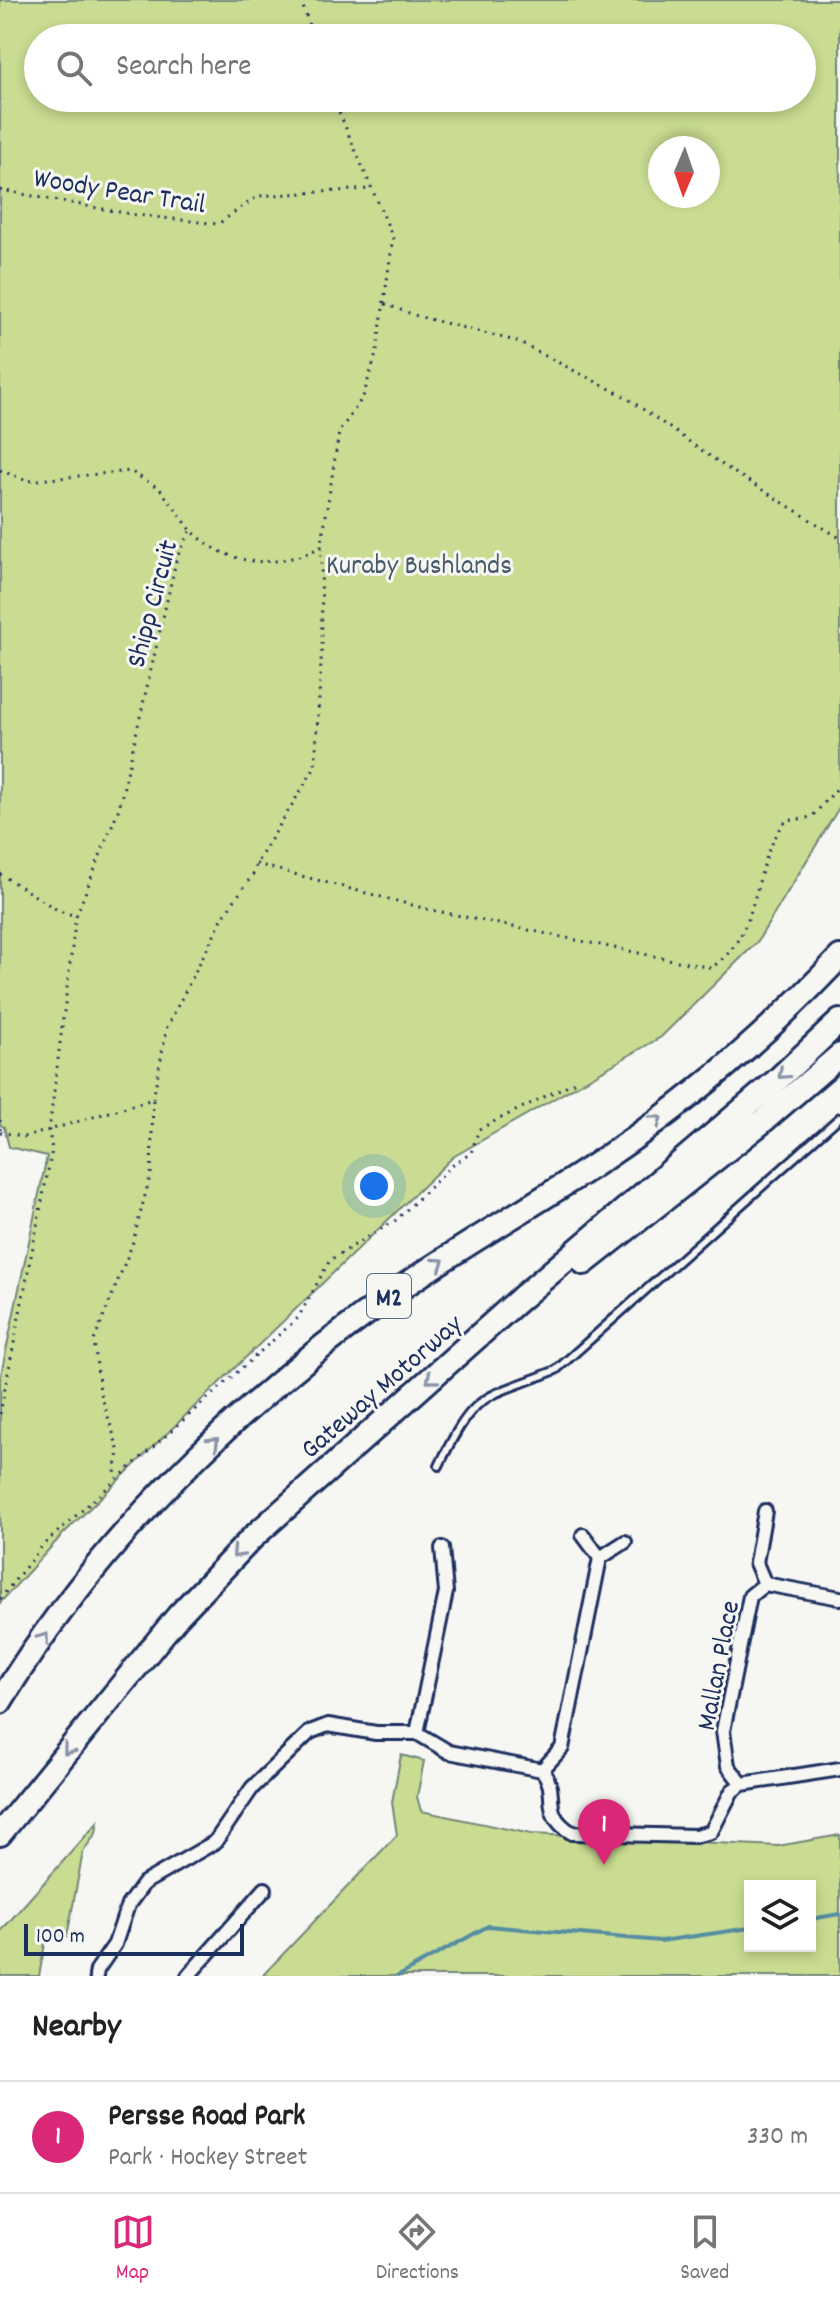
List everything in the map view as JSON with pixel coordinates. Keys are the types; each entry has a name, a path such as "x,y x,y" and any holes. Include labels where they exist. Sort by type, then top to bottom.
{"highway":[{"name":"Gateway Motorway","path":"0,1702 64,1610 142,1516 238,1419 293,1370 399,1289 645,1129 725,1067 840,957"},
{"name":"Gateway Motorway","path":"0,1834 178,1616 252,1538 532,1289 775,1082 840,1021"},
{"path":"490,1329 535,1303 761,1123 840,1055"}],"street":[{"path":"765,1511 756,1563 765,1584"},
{"path":"583,1535 600,1558"},
{"path":"542,1770 562,1748 600,1558 625,1542"},
{"path":"417,1733 446,1592 442,1548"},
{"name":"Mallan Place","path":"742,1784 728,1766 723,1731 750,1596 765,1584 840,1598"},
{"path":"96,1976 115,1944 128,1905 144,1883 215,1842 252,1788 310,1732 328,1725 376,1733 417,1733 449,1752 542,1770 549,1778 550,1810 557,1823 572,1833 703,1834 711,1832 732,1791 742,1784 840,1769"},
{"path":"188,1976 265,1889"}],"lane":[{"path":"439,1466 458,1426 477,1402 499,1389 556,1370 840,1117"}],"path":[{"path":"301,0 309,24"},
{"path":"114,1478 119,1452 100,1391 94,1341 132,1245 151,1173 153,1099 167,1027 224,915 254,873 256,864 315,767 322,645 321,547 339,432 363,397 377,351 393,238 369,189 339,112"},
{"name":"Woody Pear Trail","path":"0,190 136,215 218,224 258,196 369,189"},
{"path":"385,304 417,316 516,341 624,396 727,468 840,538"},
{"path":"0,470 27,481 130,471 160,489 191,530"},
{"name":"Shipp Circuit","path":"0,1414 52,1150 49,1131 76,916 119,808 177,557 191,530 209,548 237,560 271,562 303,556 321,547"},
{"path":"256,864 427,909 711,968 727,957 755,906 762,861 771,839 786,821 812,817 840,785"},
{"path":"0,874 59,911 76,916"},
{"path":"0,1599 43,1545 114,1478 298,1318 330,1260 396,1220 453,1165 471,1153 479,1129 576,1081"},
{"path":"0,1120 0,1132 26,1137 153,1099"}],"green space":[{"name":"Kuraby Bushlands","path":"0,0 840,0 840,806 757,942 661,1037 453,1157 63,1534 0,1603 0,1379 47,1156 9,1147 4,1127 0,1125"},
{"path":"401,1755 424,1761 417,1797 421,1811 531,1834 778,1846 840,1835 840,1976 262,1976 397,1835 392,1802"},
{"path":"98,1822 96,1833 83,1852 67,1937 47,1933 39,1976 0,1976 0,1932"}],"waterway":[{"path":"816,1918 840,1914"},
{"path":"398,1976 488,1926 661,1941 744,1929"}],"place":[{"name":"Persse Road Park","path":"604,1865"}]}
